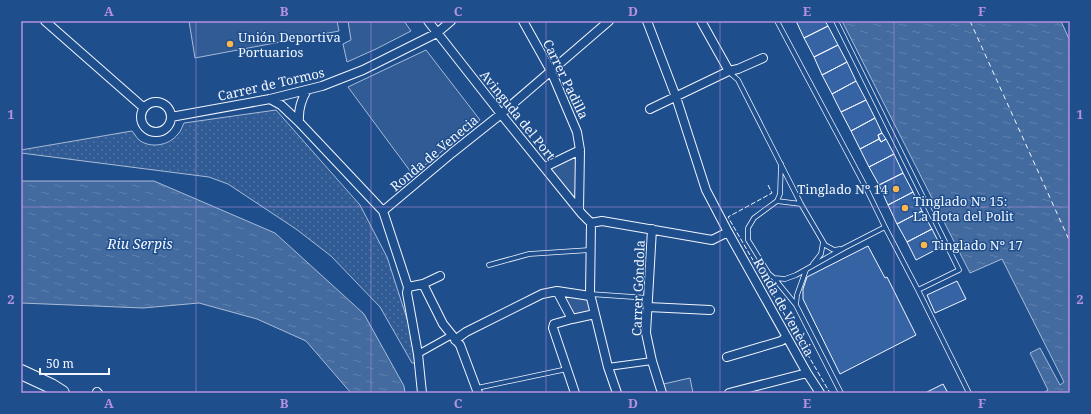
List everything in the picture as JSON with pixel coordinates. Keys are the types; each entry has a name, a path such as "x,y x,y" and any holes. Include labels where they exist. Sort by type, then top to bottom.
{"highway":[{"path":"21,372 51,386 62,393"}],"street":[{"path":"45,21 144,108"},
{"name":"Avinguda del Port","path":"428,21 501,114 579,210 591,222"},
{"name":"Carrer de Tormos","path":"171,117 270,99 322,86 363,70 437,33 451,21"},
{"name":"Carrer Padilla","path":"523,21 551,72 577,132 580,150 579,210"},
{"name":"Ronda de Venecia","path":"383,211 551,72 609,21"},
{"name":"Ronda de Venècia","path":"647,21 676,97 706,190 807,373 820,393"},
{"path":"701,21 729,71"},
{"path":"650,109 729,71 738,69 763,58"},
{"path":"299,122 299,106 307,90"},
{"path":"270,99 281,105 299,122 383,211 408,287 407,293 418,354 422,393"},
{"path":"154,102 161,103 167,107 171,117 168,126 165,129 151,132 147,129 141,117 144,108 154,102"},
{"path":"545,167 580,150"},
{"path":"617,393 608,367 590,295 591,222 602,221 712,240 728,232"},
{"name":"Carrer Góndola","path":"652,230 646,333 652,361 662,393"},
{"path":"408,287 423,284 440,276"},
{"path":"423,284 443,324 460,345 478,391"},
{"path":"418,354 454,338 542,294 557,291 590,295"},
{"path":"557,291 572,319"},
{"path":"648,307 710,310"},
{"path":"575,393 553,328 554,324 595,314"},
{"path":"727,357 781,341 787,337"},
{"path":"608,367 652,361"},
{"path":"729,393 807,373"}],"lane":[{"path":"777,21 865,186 969,393"},
{"path":"836,21 959,270 918,290"},
{"path":"729,71 738,80 801,204 825,245 834,250 844,248"},
{"path":"781,164 780,194 778,201 754,218 748,228 748,240 766,269 796,305 841,393"},
{"path":"778,201 801,204"},
{"path":"774,278 785,279 808,269 885,227"},
{"path":"796,305 797,295 808,269 821,254 823,241"},
{"path":"489,265 528,254 591,250"},
{"path":"590,295 648,298"},
{"path":"478,391 567,369"}],"shaded area":[{"name":"Unión Deportiva Portuarios","path":"189,21 337,21 339,31 195,58"},
{"path":"348,21 404,21 411,31 347,62 343,44 351,40"},
{"path":"426,50 480,120 413,175 348,87"},
{"path":"276,110 360,205 387,257 409,325 415,363 412,363 380,307 331,256 296,229 228,184 209,177 21,153 21,150 132,131 138,139 143,142 159,145 174,138 180,132 184,123"},
{"path":"580,150 579,210 545,167"},
{"path":"557,291 590,296 595,314 572,319"},
{"path":"690,378 693,393 662,393 659,385"}],"water":[{"path":"842,21 1061,21 1070,41 1070,393 1043,393 1048,390 1030,353 1040,348 1060,385 1064,382 1002,259 970,273"},
{"name":"Riu Serpis","path":"21,181 154,181 275,233 364,314 404,386 405,393 351,393 306,341 257,319 199,303 143,308 21,303"}],"building":[{"path":"796,21 825,21 828,26 804,38"},
{"path":"828,26 838,45 814,57 804,38"},
{"path":"838,45 847,62 822,75 814,57"},
{"path":"847,62 856,81 832,94 822,75"},
{"path":"856,81 866,100 841,112 832,94"},
{"path":"866,100 875,118 851,131 841,112"},
{"path":"875,118 882,133 878,135 879,139 860,149 851,131"},
{"path":"882,133 886,139 881,142 878,135"},
{"path":"879,139 881,142 886,139 894,154 869,167 860,149"},
{"path":"894,154 903,173 879,185 869,167"},
{"name":"Tinglado Nº 14","path":"903,173 913,192 888,205 879,185"},
{"name":"Tinglado Nº 15: La flota del Polit","path":"913,192 922,211 897,224 888,205"},
{"path":"922,211 932,229 907,242 897,224"},
{"name":"Tinglado Nº 17","path":"932,229 941,247 916,260 907,242"},
{"path":"868,246 885,278 887,277 916,335 840,374 803,299 803,289 807,277"},
{"path":"957,281 966,299 935,313 927,295"},
{"path":"943,384 948,393 925,393"}],"ferry route":[{"path":"970,21 1070,242"}],"fence":[{"path":"768,185 772,193 728,217 830,393"}],"place":[{"name":"Unión Deportiva Portuarios","path":"230,44"},
{"name":"Tinglado Nº 14","path":"896,189"},
{"name":"Tinglado Nº 15: La flota del Polit","path":"905,208"},
{"name":"Tinglado Nº 17","path":"924,245"}]}
